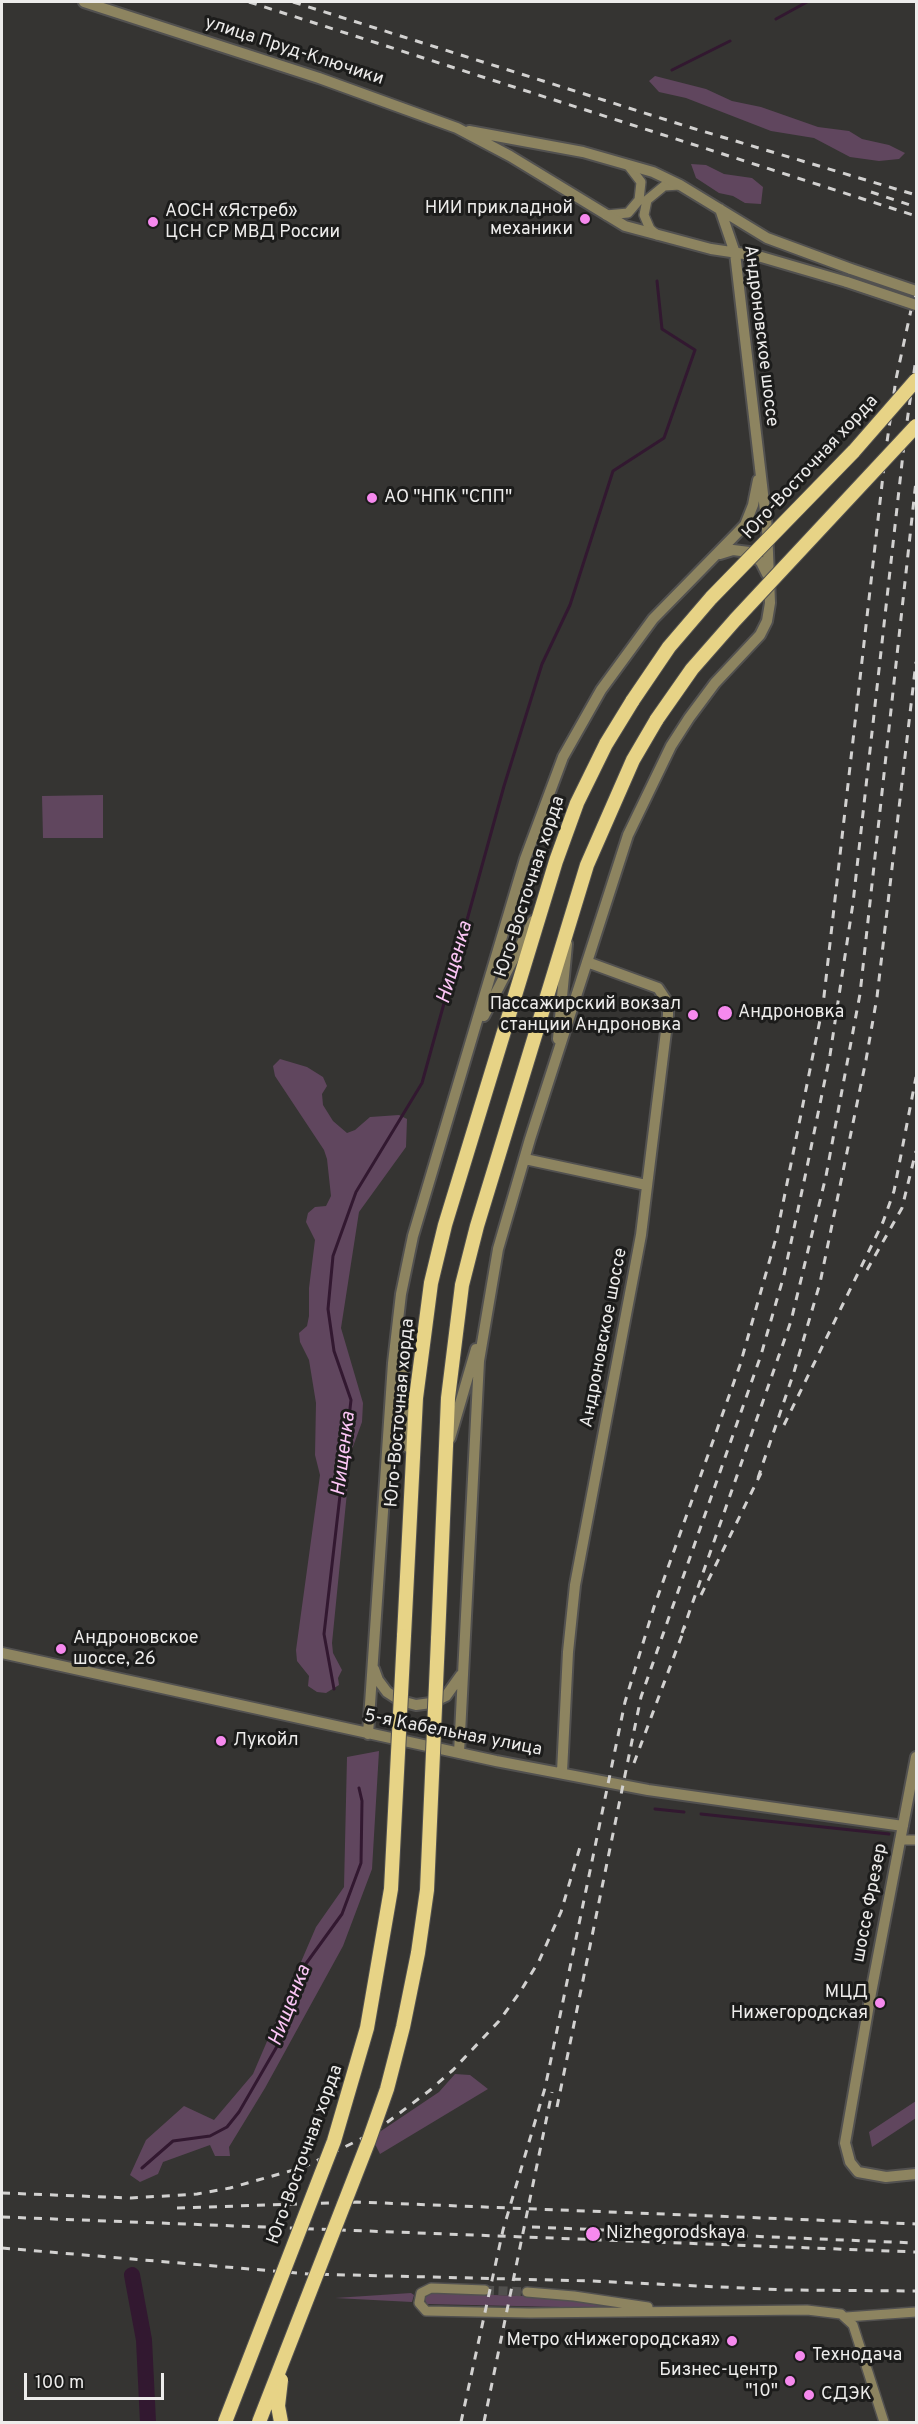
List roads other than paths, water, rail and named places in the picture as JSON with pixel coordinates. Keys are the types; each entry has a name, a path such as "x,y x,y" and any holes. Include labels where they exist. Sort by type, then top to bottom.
{"main road":[{"name":"Юго-Восточная хорда","path":"226,2418 334,2141 367,2028 391,1889 416,1398 431,1282 463,1163 544,899 577,803 606,744 669,648 711,598 846,459 916,380"},
{"path":"259,2422 369,2140 387,2089 406,2016 427,1890 445,1452 453,1348 462,1286 477,1226 587,865 633,760 657,718 692,669 916,426"},
{"path":"281,2422 279,2393 288,2348"}],"street":[{"name":"улица Пруд-Ключики","path":"84,2 329,81 457,128 510,156 625,226 659,237 787,263 916,305"},
{"name":"улица Пруд-Ключики","path":"457,128 625,162 680,185 767,238 916,291"},
{"path":"604,215 628,213 639,200 640,182 633,169 625,162"},
{"path":"659,237 646,222 644,208 647,200 664,186 680,185"},
{"name":"Андроновское шоссе","path":"556,1060 628,836 646,794 689,718 715,683 760,635 767,621 770,603 767,528 735,253 720,209"},
{"path":"368,1734 391,1384 399,1307 413,1236 525,859 545,799 563,757 601,690 627,652 679,590 745,525 753,505 760,468"},
{"path":"715,557 733,550 749,552 761,562 768,577"},
{"path":"472,1039 544,899"},
{"path":"459,1753 479,1361 498,1249 556,1060 570,921"},
{"name":"Андроновское шоссе","path":"562,1772 568,1652 575,1585 641,1235 668,1003 658,988 587,962"},
{"path":"525,1159 646,1185"},
{"path":"399,1307 412,1495"},
{"path":"445,1452 486,1316"},
{"name":"5-я Кабельная улица","path":"2,1653 368,1734 648,1790 903,1826"},
{"path":"373,1657 375,1673 382,1687 394,1697 416,1705 439,1700 452,1690 460,1677 464,1662"},
{"name":"шоссе Фрезер","path":"916,1756 845,2143 850,2162 858,2172 871,2176 916,2174"},
{"path":"900,1840 916,1840"},
{"path":"485,2290 431,2288 421,2293 419,2303 426,2311 564,2314 824,2310 846,2317 916,2312"},
{"path":"527,2292 623,2302 665,2311"},
{"path":"846,2317 855,2332 884,2422"}],"waterway":[{"name":"Нищенка","path":"776,19 807,2"},
{"name":"Нищенка","path":"672,70 730,41"},
{"name":"Нищенка","path":"334,1689 324,1634 351,1400 334,1351 328,1309 333,1256 356,1192 422,1083 504,786 542,664 570,605 613,471 664,438 695,350 662,329 657,281"},
{"name":"Нищенка","path":"142,2168 173,2141 210,2136 227,2127 239,2112 287,2029 305,1965 342,1914 361,1863 362,1801 359,1788"},
{"path":"655,1809 684,1812"},
{"path":"701,1814 889,1834"},
{"name":"Нищенка","path":"132,2275 144,2340 148,2422"}],"tunnel":[{"path":"485,2290 527,2292"}],"railway":[{"path":"249,2 916,216"},
{"path":"293,2 692,128 916,195"},
{"path":"871,192 916,207"},
{"path":"461,2422 503,2230 545,2088 625,1702 654,1607 740,1365 776,1238 823,1005 886,449 896,379 916,287"},
{"path":"557,2107 641,1697 761,1355 784,1275 806,1172 830,1055 853,903 905,436 916,358"},
{"path":"682,1633 791,1321 826,1176 860,994 916,481"},
{"path":"758,1478 794,1372 820,1283 866,1060 877,997 916,662"},
{"path":"784,1425 883,1222 894,1191 916,1077"},
{"path":"867,1270 902,1208 916,1151"},
{"path":"701,1595 762,1471"},
{"path":"634,1763 685,1627"},
{"path":"2,2193 131,2198 197,2194 230,2188 304,2167 373,2133 453,2070 499,2021 520,1992 539,1961 561,1912 580,1847"},
{"path":"484,2422 552,2092"},
{"path":"177,2208 357,2202 916,2224"},
{"path":"2,2217 916,2252"},
{"path":"532,2227 916,2243"},
{"path":"2,2248 309,2274 592,2281 785,2290 916,2291"}],"place":[{"name":"НИИ прикладной механики","path":"585,219"},
{"name":"АОСН «Ястреб» ЦСН СР МВД России","path":"153,222"},
{"name":"АО \"НПК \"СПП\"","path":"372,498"},
{"name":"Андроновка","path":"725,1013"},
{"name":"Пассажирский вокзал станции Андроновка","path":"693,1015"},
{"name":"Андроновское шоссе, 26","path":"61,1649"},
{"name":"Лукойл","path":"221,1741"},
{"name":"МЦД Нижегородская","path":"880,2003"},
{"name":"Nizhegorodskaya","path":"593,2234"},
{"name":"Метро «Нижегородская»","path":"732,2341"},
{"name":"Технодача","path":"800,2356"},
{"name":"Бизнес-центр \"10\"","path":"790,2381"},
{"name":"СДЭК","path":"809,2395"}]}
